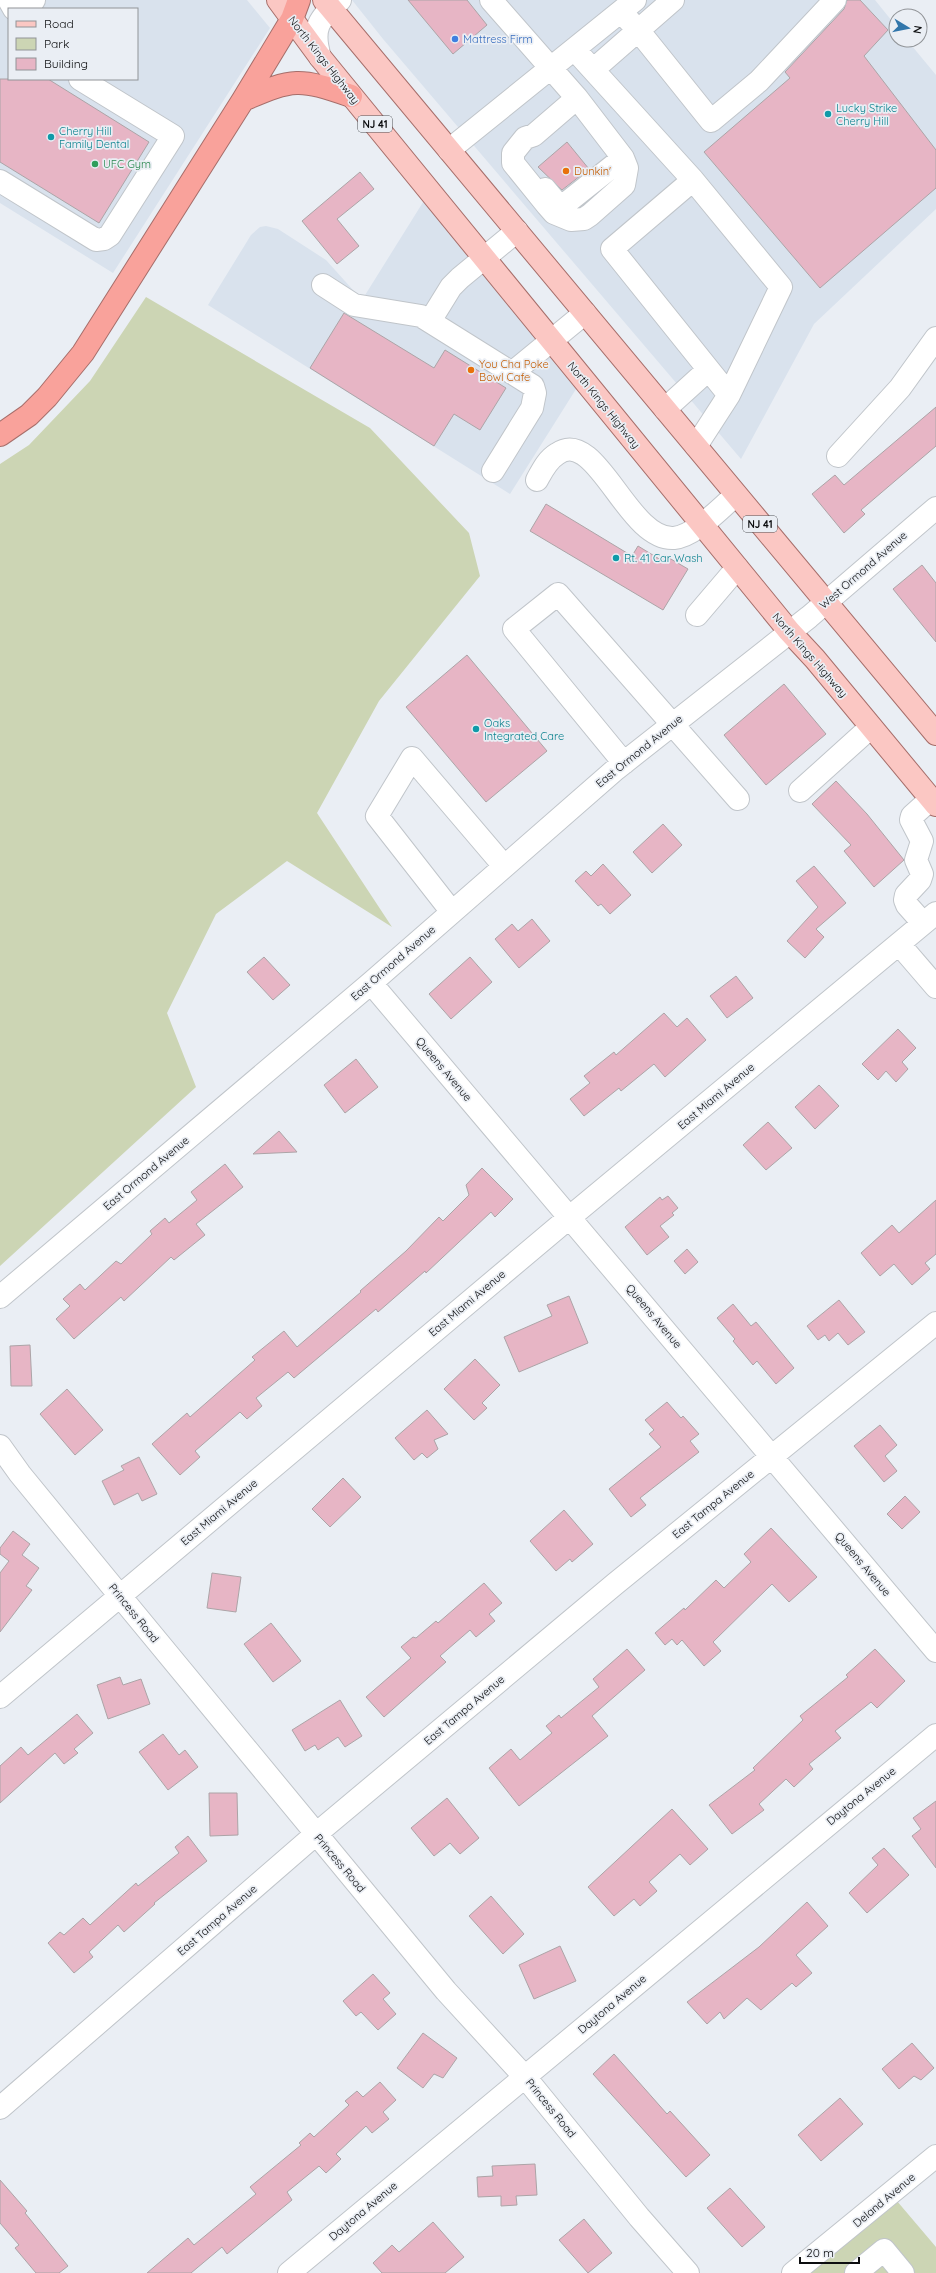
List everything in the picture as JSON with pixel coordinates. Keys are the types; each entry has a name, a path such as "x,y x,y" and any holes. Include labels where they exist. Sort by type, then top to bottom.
{"highway":[{"path":"0,436 38,406 65,377 84,353 243,100 296,9"},
{"path":"243,100 279,85 304,82 315,83 351,96"}],"main road":[{"name":"North Kings Highway","path":"278,0 296,9 320,57 351,96 485,257 789,631 815,659 934,802"},
{"name":"NJ 41","path":"332,3 449,150 936,734"}],"street":[{"path":"491,0 549,68 577,98 623,158 627,168 624,185 584,219 571,220 554,213 513,163 512,153 525,138 534,135 577,98"},
{"path":"594,69 673,0"},
{"path":"449,150 549,68 574,50 628,6 638,30 711,121 759,82 834,0"},
{"path":"320,57 315,35 332,3"},
{"path":"574,50 594,69 693,180 781,287 729,395 696,446"},
{"path":"0,181 96,240 104,239 110,235 173,136 82,80"},
{"path":"693,180 612,249 729,395"},
{"path":"430,322 451,287 517,231"},
{"path":"323,285 354,305 421,316 533,386 535,401 493,471"},
{"path":"512,373 585,313"},
{"path":"838,456 900,388 936,338"},
{"path":"664,409 708,370"},
{"path":"537,480 548,461 557,453 568,449 594,461 633,514 656,534 673,538 685,534 701,524 736,495"},
{"name":"West Ormond Avenue","path":"789,631 934,514"},
{"path":"697,615 737,568"},
{"path":"624,762 514,629 558,594 673,723 738,799"},
{"name":"East Ormond Avenue","path":"0,1297 370,983 624,762 789,631"},
{"path":"800,791 872,727"},
{"path":"452,912 377,816 412,758 504,866"},
{"path":"930,918 907,905 905,900 906,895 920,880 922,874 916,860 922,841 911,820 912,816 934,802"},
{"name":"East Miami Avenue","path":"0,1697 570,1217 930,918"},
{"path":"899,944 936,987"},
{"name":"Queens Avenue","path":"370,983 570,1217 936,1651"},
{"name":"East Tampa Avenue","path":"0,2108 316,1834 615,1584 936,1323"},
{"name":"Princess Road","path":"4,1459 20,1474 446,1991 526,2077 639,2217 688,2273"},
{"name":"Daytona Avenue","path":"289,2273 936,1734"},
{"name":"Deland Avenue","path":"793,2273 936,2156"},
{"path":"856,2273 884,2250 903,2273"}],"shaded area":[{"path":"0,0 247,0 270,28 113,273 0,203"},
{"path":"352,0 875,0 888,16 888,48 914,48 936,75 936,209 814,324 741,459 383,39"},
{"path":"430,191 583,378 510,494 208,305 251,235 260,227 266,226 278,229 326,260 362,300"}],"green space":[{"path":"146,297 370,428 469,533 480,576 379,701 317,813 392,927 287,861 216,914 167,1013 196,1087 0,1266 0,464 29,445 90,381"},
{"path":"891,2194 936,2247 936,2273 793,2273"}],"building":[{"name":"Mattress Firm","path":"408,0 467,0 487,25 453,54"},
{"name":"Lucky Strike Cherry Hill","path":"847,0 860,0 888,30 864,56 936,150 936,188 820,288 704,152 790,78 785,72 844,9"},
{"path":"0,79 50,80 149,142 99,223 0,162"},
{"name":"Dunkin'","path":"567,142 589,169 562,190 538,167"},
{"path":"360,172 374,189 337,219 359,246 337,264 302,221"},
{"path":"344,313 434,368 445,350 506,388 480,430 454,414 434,446 310,368"},
{"path":"936,407 936,446 861,510 865,514 844,533 812,494 835,475 844,485"},
{"name":"Rt. 41 Car Wash","path":"546,504 632,556 638,546 661,560 664,555 688,569 663,610 530,531"},
{"path":"922,565 936,583 936,642 893,589"},
{"name":"Oaks Integrated Care","path":"467,655 547,751 486,802 406,707"},
{"path":"784,684 826,734 766,785 724,735"},
{"path":"836,781 867,814 904,860 874,887 844,851 851,845 812,804"},
{"path":"663,824 682,845 652,873 633,852"},
{"path":"603,864 631,895 610,914 601,904 598,906 575,881 586,871 591,876"},
{"path":"814,866 846,903 816,929 824,937 805,958 787,941 818,907 796,881"},
{"path":"532,919 550,941 519,968 495,939 512,924 518,931"},
{"path":"264,957 290,985 273,1000 247,972"},
{"path":"470,957 492,982 451,1019 429,994"},
{"path":"736,976 753,998 727,1018 710,996"},
{"path":"664,1013 677,1027 687,1018 706,1040 665,1077 654,1064 621,1091 619,1088 584,1116 570,1099 590,1083 584,1076 614,1052 616,1055"},
{"path":"898,1029 916,1048 902,1062 908,1069 896,1082 886,1071 878,1080 862,1064"},
{"path":"356,1059 378,1087 345,1113 324,1085"},
{"path":"819,1085 839,1106 815,1129 795,1107"},
{"path":"768,1122 792,1148 766,1170 743,1145"},
{"path":"279,1131 297,1152 253,1154"},
{"path":"225,1164 243,1187 196,1224 205,1235 174,1260 171,1257 124,1301 121,1297 74,1339 56,1319 70,1306 63,1299 80,1284 85,1290 116,1261 121,1264 152,1234 150,1231 165,1218 169,1223 197,1200 191,1192"},
{"path":"482,1168 513,1199 495,1217 491,1212 426,1273 425,1271 378,1312 376,1309 294,1378 288,1372 256,1398 262,1406 247,1419 240,1412 195,1451 200,1457 180,1475 152,1444 187,1413 190,1417 255,1360 252,1357 284,1331 297,1347 406,1251 439,1217 443,1221 469,1195 466,1185"},
{"path":"668,1196 678,1208 672,1213 674,1215 660,1226 669,1237 647,1255 625,1227 660,1197 662,1200"},
{"path":"936,1200 936,1254 925,1263 930,1269 912,1285 894,1264 880,1276 861,1253 892,1225 899,1233"},
{"path":"687,1249 698,1262 685,1274 674,1261"},
{"path":"569,1296 588,1343 519,1372 504,1337 552,1316 547,1305"},
{"path":"839,1300 865,1332 848,1345 838,1333 829,1341 825,1335 818,1340 807,1326"},
{"path":"733,1304 751,1326 756,1322 794,1368 776,1384 757,1361 753,1365 733,1341 735,1339 717,1318"},
{"path":"30,1345 32,1386 11,1386 10,1346"},
{"path":"475,1359 500,1385 482,1403 487,1408 474,1420 444,1389"},
{"path":"67,1389 103,1430 75,1455 40,1414"},
{"path":"667,1402 681,1418 683,1416 699,1434 690,1441 699,1452 640,1498 646,1505 631,1517 609,1489 661,1447 649,1434 654,1430 645,1420"},
{"path":"427,1410 448,1434 434,1440 438,1449 427,1458 422,1453 414,1460 395,1438"},
{"path":"880,1425 897,1445 885,1456 897,1471 884,1482 854,1446"},
{"path":"139,1457 157,1494 142,1501 138,1493 114,1505 102,1481 124,1470 121,1466"},
{"path":"343,1478 361,1497 330,1527 312,1509"},
{"path":"905,1496 920,1512 902,1529 887,1514"},
{"path":"564,1510 593,1544 572,1562 570,1559 556,1571 530,1541"},
{"path":"771,1528 817,1577 789,1602 772,1584 713,1642 721,1651 704,1666 682,1640 677,1645 672,1639 665,1645 655,1633 684,1608 685,1610 716,1580 724,1588 751,1562 744,1554"},
{"path":"13,1531 30,1544 22,1555 39,1568 26,1586 32,1590 0,1632 0,1573 9,1561 0,1554 0,1548"},
{"path":"212,1573 241,1577 236,1612 207,1608"},
{"path":"484,1583 502,1603 489,1614 495,1621 476,1637 470,1630 440,1656 446,1662 384,1717 366,1697 411,1658 401,1647 413,1637 416,1638 436,1621 438,1623"},
{"path":"271,1623 301,1661 273,1682 244,1644"},
{"path":"627,1649 645,1670 592,1716 608,1736 519,1806 489,1768 511,1749 520,1760 552,1733 546,1726 559,1715 561,1718 599,1687 593,1679"},
{"path":"875,1649 905,1681 877,1708 871,1702 835,1731 841,1738 809,1764 813,1769 794,1787 786,1779 759,1804 764,1810 732,1834 709,1805 755,1770 753,1768 803,1720 800,1716 848,1677 846,1675"},
{"path":"120,1677 123,1685 141,1679 150,1704 108,1719 97,1685"},
{"path":"340,1700 362,1736 345,1747 338,1737 318,1750 315,1745 305,1751 292,1730"},
{"path":"77,1714 93,1733 74,1749 78,1753 64,1764 55,1753 0,1803 0,1766 21,1747 28,1755"},
{"path":"163,1734 179,1755 185,1750 198,1767 168,1790 139,1752"},
{"path":"209,1793 237,1793 238,1835 210,1836"},
{"path":"447,1798 479,1838 460,1854 450,1843 434,1856 411,1828"},
{"path":"936,1801 936,1868 912,1836 921,1829 913,1818"},
{"path":"672,1809 708,1849 690,1865 680,1854 649,1882 657,1891 640,1906 634,1899 614,1916 588,1887"},
{"path":"188,1836 207,1861 154,1903 155,1904 124,1932 118,1925 89,1952 93,1957 74,1973 48,1943 60,1932 64,1935 83,1918 90,1925 136,1883 138,1886 179,1853 175,1847"},
{"path":"884,1848 909,1875 867,1913 849,1893 878,1865 872,1858"},
{"path":"491,1896 524,1934 503,1954 469,1916"},
{"path":"807,1902 828,1926 796,1955 812,1973 796,1987 792,1983 761,2010 747,1998 724,2019 720,2012 707,2024 687,2002 759,1947"},
{"path":"560,1946 576,1981 534,1999 519,1965"},
{"path":"373,1974 390,1993 383,1999 396,2014 378,2030 361,2012 356,2016 343,2001"},
{"path":"423,2033 457,2058 443,2078 434,2074 423,2088 397,2068"},
{"path":"912,2043 934,2068 921,2080 914,2076 899,2089 882,2069"},
{"path":"614,2054 667,2114 670,2111 710,2155 686,2177 593,2074"},
{"path":"380,2082 396,2100 383,2112 389,2119 372,2133 366,2126 336,2154 341,2159 326,2173 319,2166 287,2192 292,2200 227,2254 222,2247 191,2273 147,2273 188,2238 194,2245 256,2194 250,2187 301,2145 299,2143 310,2133 314,2137 349,2105 345,2101 357,2091 363,2097"},
{"path":"840,2098 863,2124 821,2161 798,2135"},
{"path":"535,2164 537,2195 516,2196 517,2205 501,2206 501,2196 478,2197 477,2177 493,2176 492,2166"},
{"path":"0,2180 27,2211 25,2213 68,2266 59,2273 36,2273 15,2248 19,2245 0,2223"},
{"path":"730,2188 765,2227 742,2247 707,2208"},
{"path":"584,2219 612,2253 588,2273 559,2240"},
{"path":"433,2222 464,2257 445,2273 382,2273 373,2263 392,2245 399,2252"}],"place":[{"name":"Mattress Firm","path":"455,39"},
{"name":"Lucky Strike Cherry Hill","path":"828,114"},
{"name":"Cherry Hill Family Dental","path":"51,137"},
{"name":"UFC Gym","path":"95,164"},
{"name":"Dunkin'","path":"566,171"},
{"name":"You Cha Poke Bowl Cafe","path":"471,370"},
{"name":"Rt. 41 Car Wash","path":"616,558"},
{"name":"Oaks Integrated Care","path":"476,729"}]}
